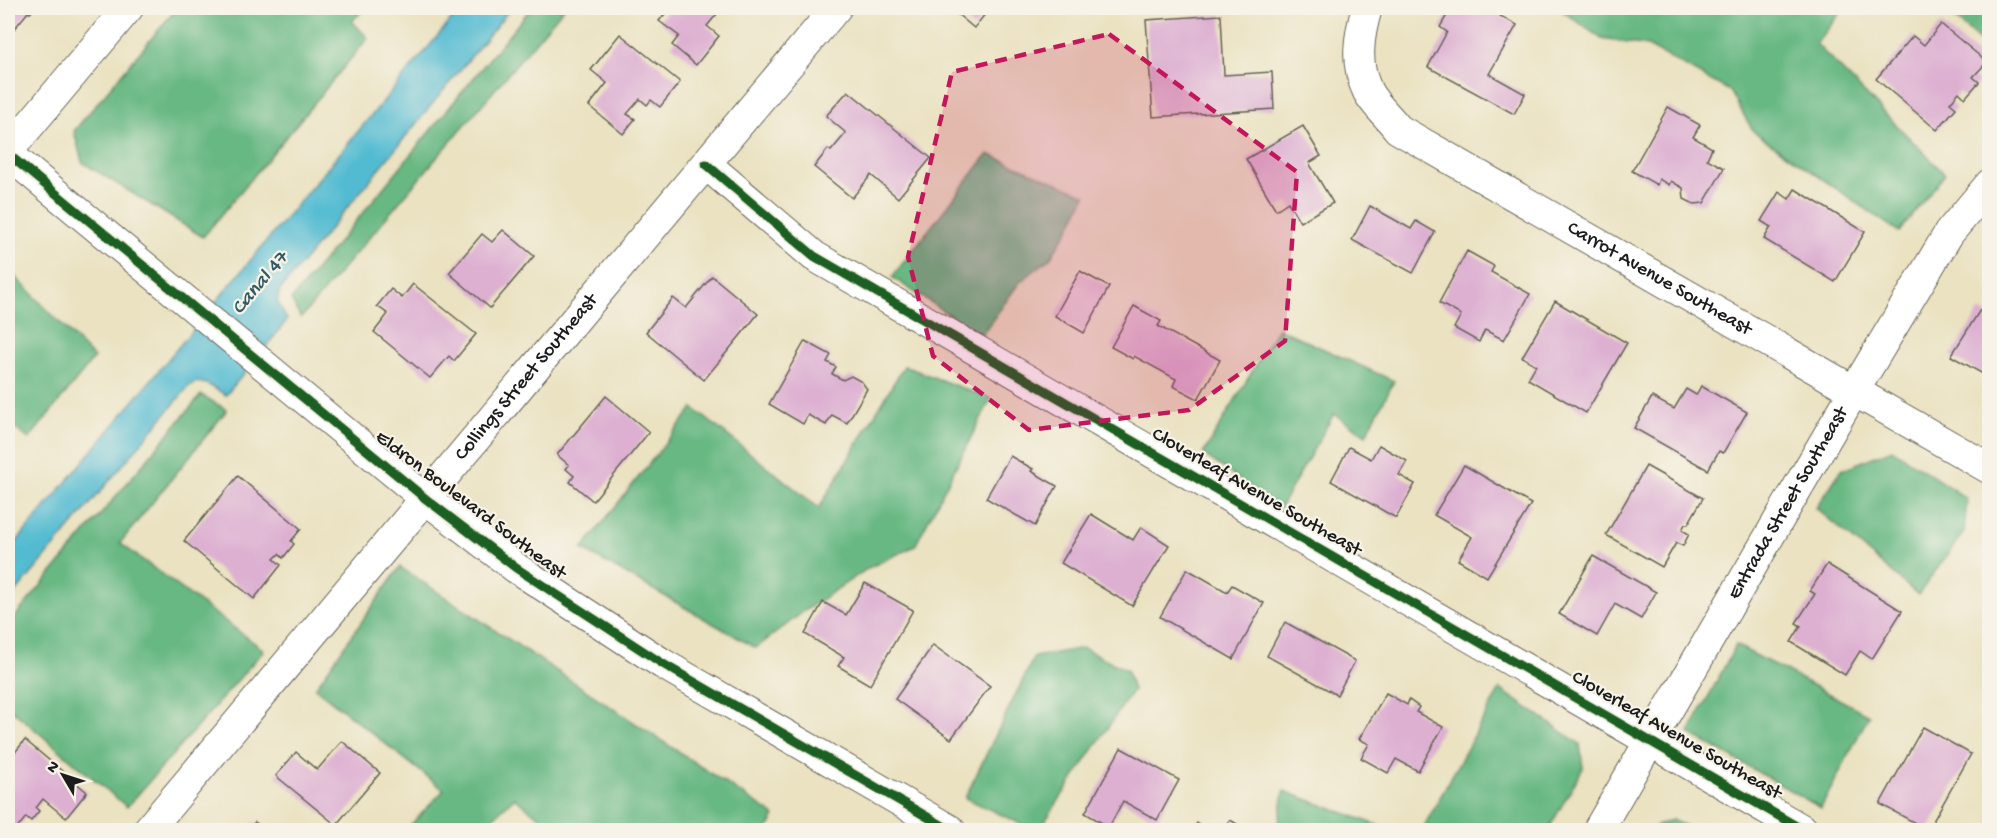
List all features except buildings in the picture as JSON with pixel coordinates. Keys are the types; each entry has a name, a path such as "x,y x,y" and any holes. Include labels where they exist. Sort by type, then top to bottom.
{"street":[{"path":"8,152 128,8"},
{"name":"Collings Street Southeast","path":"148,831 836,8"},
{"name":"Carrot Avenue Southeast","path":"1367,8 1360,31 1359,62 1368,92 1398,129 1989,469"},
{"name":"Eldron Boulevard Southeast","path":"8,152 426,499 516,568 663,664 950,831"},
{"name":"Cloverleaf Avenue Southeast","path":"706,164 814,256 1803,831"},
{"name":"Entrada Street Southeast","path":"1599,831 1854,391 1949,232 1989,184"}],"highlighted area":[{"path":"1109,34 1297,172 1285,341 1189,410 1029,430 933,356 908,257 952,72"}],"green space":[{"path":"177,8 366,8 352,21 368,38 203,237 82,162 74,131"},
{"path":"531,8 564,8 301,318 291,300"},
{"path":"1558,8 1844,8 1816,44 1945,174 1899,232 1753,131 1730,91 1648,46 1602,39"},
{"path":"1943,8 1989,8 1989,49"},
{"path":"988,154 1086,195 1069,229 1050,258 1019,283 981,336 892,277"},
{"path":"8,269 94,358 29,439 8,423"},
{"path":"1278,328 1394,381 1366,435 1334,414 1280,508 1203,454"},
{"path":"904,366 991,399 915,546 870,567 803,612 756,648 582,549 693,408 819,508"},
{"path":"201,395 227,410 120,543 264,650 127,807 8,707 8,625"},
{"path":"1892,449 1967,499 1964,532 1918,595 1816,508 1841,470"},
{"path":"400,567 775,816 767,830 557,830 514,798 480,830 406,830 444,790 315,688"},
{"path":"1736,645 1869,715 1821,808 1689,733"},
{"path":"1083,648 1127,670 1133,690 1039,830 1034,830 965,798 1034,657"},
{"path":"1500,689 1580,744 1583,768 1548,830 1422,830"},
{"path":"1284,791 1391,830 1278,830"},
{"path":"1672,820 1694,830 1652,830"}],"water":[{"name":"Canal 47","path":"461,8 511,8 280,290 277,301 287,320 266,347 214,304"},
{"path":"195,327 247,370 226,395 207,384 197,382 189,386 8,602 8,552"}],"cycle path":[{"path":"8,154 426,499 516,568 663,664 950,830"},
{"path":"706,164 814,256 1803,830"}]}
